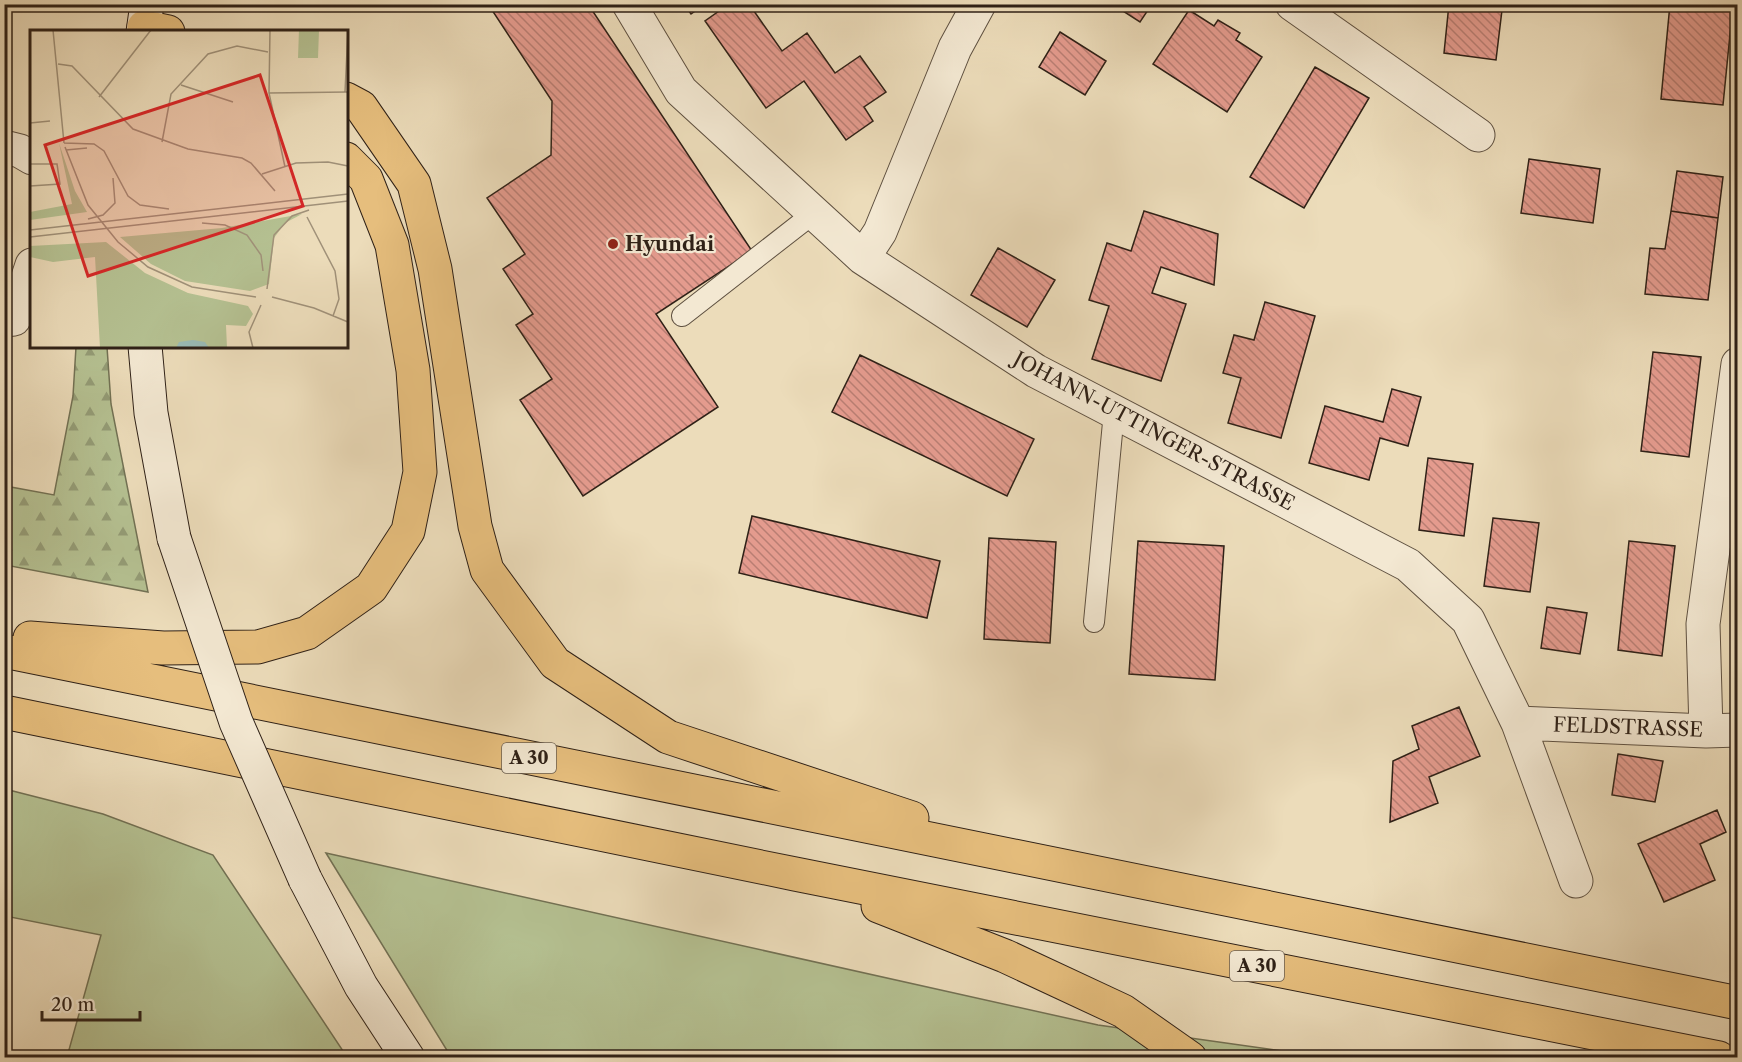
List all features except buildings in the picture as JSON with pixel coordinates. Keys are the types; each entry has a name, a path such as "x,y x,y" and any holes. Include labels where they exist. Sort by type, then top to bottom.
{"highway":[{"path":"348,100 361,107 414,184 435,269 475,526 487,570 555,663 668,737 1053,865"},
{"path":"4,636 163,648 258,647 306,633 371,588 408,531 420,472 413,370 392,245 366,179 348,161"},
{"name":"A 30","path":"4,651 1737,1003"},
{"name":"A 30","path":"4,712 795,874 1719,1058"},
{"path":"795,874 1005,956 1124,1011 1190,1058"}],"street":[{"name":"JOHANN-UTTINGER-STRASSE","path":"628,4 681,91 863,258 1036,371 1408,564 1468,620 1518,723 1576,881"},
{"path":"863,258 880,232 955,48 980,4"},
{"path":"1292,4 1478,135"},
{"path":"4,147 20,151 30,157"},
{"path":"4,320 14,319 30,271"},
{"path":"145,348 151,412 174,538 236,722 305,879 361,986 408,1058"},
{"path":"1722,730 1703,624 1737,364"},
{"name":"FELDSTRASSE","path":"1518,723 1722,730"}],"lane":[{"path":"682,316 814,213"},
{"path":"1094,622 1114,412"}],"green space":[{"path":"76,348 107,348 111,404 148,592 5,565 5,486 54,495 73,396"},
{"path":"5,789 103,814 213,855 347,1057 67,1057 101,935 5,916"},
{"path":"326,853 1098,1025 1326,1057 451,1057"}],"place":[{"name":"Hyundai","path":"613,244"}]}
